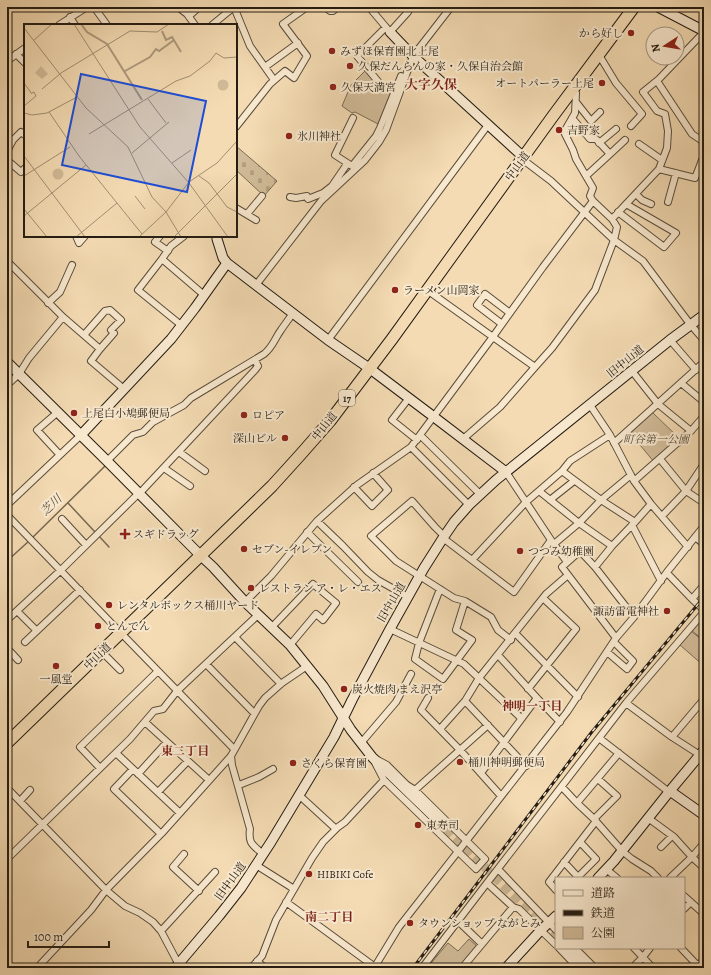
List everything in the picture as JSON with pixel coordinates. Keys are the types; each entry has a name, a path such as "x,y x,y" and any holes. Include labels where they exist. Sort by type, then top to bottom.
{"highway":[{"name":"中山道","path":"367,366 427,290 626,7"},
{"name":"中山道","path":"7,736 119,631 198,553 232,525 272,486 330,421 429,277 634,7"},
{"name":"中山道","path":"7,743 102,652 119,631"}],"street":[{"path":"60,24 79,9 87,7"},
{"path":"94,7 106,24"},
{"path":"178,7 189,16 194,24"},
{"path":"189,16 199,7"},
{"path":"213,24 234,7 250,46 274,80"},
{"path":"237,123 274,80 285,71 294,78 307,56 283,24 307,7"},
{"path":"325,7 330,11 333,11 338,7"},
{"path":"369,7 411,55 520,156 551,181 614,240 643,261 690,324 704,340"},
{"path":"395,91 381,85 357,56 408,12 404,7"},
{"path":"256,285 321,201 376,136 411,55 451,7"},
{"path":"612,219 659,169 667,148 668,131 665,114 657,110 644,92 657,81 703,30 658,7"},
{"path":"70,17 74,24"},
{"path":"265,67 298,43"},
{"path":"7,61 24,49"},
{"path":"16,54 24,63"},
{"path":"290,197 296,198 307,196 308,199 319,196 332,186 350,167 365,160 386,130 411,55"},
{"path":"599,55 616,83 642,114 631,126"},
{"path":"657,81 692,134 704,142"},
{"path":"463,439 500,407 552,348 595,290 614,240 617,227 612,219 593,201 590,196 593,188 576,159 564,132 575,113 576,93 574,88"},
{"path":"576,102 591,121 600,112"},
{"path":"350,167 335,155 354,118"},
{"path":"572,118 590,139 596,139 610,154"},
{"path":"328,340 488,125"},
{"path":"599,143 616,129"},
{"path":"7,151 13,140 21,132 24,134"},
{"path":"586,176 625,140"},
{"path":"640,144 662,160"},
{"path":"7,160 22,172 24,169"},
{"path":"659,169 695,178 702,160"},
{"path":"668,202 676,173"},
{"path":"636,194 642,200 651,204"},
{"path":"247,214 262,196"},
{"path":"245,602 271,576 317,521 354,487 411,447 593,201"},
{"path":"618,212 664,247 676,232 626,204"},
{"path":"237,209 256,220"},
{"path":"76,237 79,243 85,237"},
{"path":"159,237 155,242 168,251"},
{"path":"181,325 138,290 171,246 183,237"},
{"path":"217,237 227,263 328,340 367,366 506,472 567,562"},
{"path":"7,259 9,263 48,303 100,348"},
{"path":"162,259 204,295"},
{"path":"7,505 81,435 170,339 227,263"},
{"path":"48,303 60,292 72,265"},
{"path":"427,290 492,338 535,367"},
{"path":"502,324 477,305 485,294 510,313"},
{"path":"84,335 105,311 110,310 121,320 111,330 114,333 100,348 91,361 124,389"},
{"path":"107,460 133,435 143,432 153,422 184,405 190,398 256,363 270,349 293,313"},
{"name":"旧中山道","path":"177,966 241,888 300,796 334,737 390,629 420,576 454,522 469,505 496,480 704,314"},
{"path":"7,385 19,374 29,358 63,317"},
{"path":"670,340 696,370"},
{"path":"7,362 107,460 213,567 245,602 290,645 323,686 372,757 436,819"},
{"path":"614,443 704,362"},
{"path":"8,618 61,570 164,468 255,370 256,363"},
{"path":"632,371 658,404 691,431"},
{"path":"681,383 704,402"},
{"path":"409,398 392,420 418,438 480,495"},
{"path":"590,405 610,435 634,481 651,504 688,547"},
{"path":"58,412 37,430 60,455"},
{"path":"634,481 691,431 704,416"},
{"path":"472,560 526,502 562,471 570,461 610,435"},
{"path":"411,447 469,505"},
{"path":"179,452 205,470"},
{"path":"660,459 686,491 704,503"},
{"path":"662,516 686,491 704,464"},
{"path":"164,468 190,486"},
{"path":"562,471 633,524 661,581"},
{"path":"354,487 372,506 388,490 373,473"},
{"path":"510,640 498,630 491,617 465,601 454,598 396,561 371,536 412,501 444,537 514,592 552,542 579,523 601,500 631,475"},
{"path":"550,500 574,481"},
{"path":"539,491 579,523 612,546"},
{"path":"595,567 612,546 651,504"},
{"path":"7,515 234,749"},
{"path":"62,519 86,545"},
{"path":"317,521 368,572 378,580 408,597"},
{"path":"286,902 375,968 399,927 560,722 615,640 704,526"},
{"path":"307,532 358,582"},
{"path":"695,537 704,544"},
{"path":"607,652 627,669 633,661 615,640 562,567 580,551 595,567 634,617"},
{"path":"422,968 626,703 704,611 667,572"},
{"path":"440,729 465,701 480,678 546,594 568,575"},
{"path":"272,627 313,584 336,603 323,620 316,614 290,645"},
{"path":"692,599 704,585"},
{"path":"440,588 419,643 415,659 443,679 472,640 456,630 465,601"},
{"path":"25,642 80,590"},
{"path":"528,689 576,629 543,598"},
{"path":"17,611 36,631"},
{"path":"7,859 130,738 154,711 163,709 177,691 258,615"},
{"path":"390,629 464,664 521,718"},
{"path":"516,634 578,697"},
{"path":"235,637 282,684"},
{"path":"7,648 18,660"},
{"path":"102,652 120,670"},
{"path":"498,655 560,722"},
{"path":"206,664 254,713"},
{"path":"37,968 91,910 106,890 161,834 231,756 254,713 265,698 307,666"},
{"path":"100,768 80,746 158,671"},
{"path":"361,743 396,702 411,674"},
{"path":"428,698 421,710 460,750 501,796"},
{"path":"481,773 505,743 521,718 537,698"},
{"path":"672,736 704,699"},
{"path":"465,701 526,766"},
{"path":"599,877 702,753 672,736 626,703"},
{"path":"145,722 209,780"},
{"path":"415,790 488,724"},
{"path":"599,738 669,791 704,815"},
{"path":"161,834 114,789 167,742"},
{"path":"116,752 180,813"},
{"path":"578,803 619,754"},
{"path":"231,756 232,765 239,785 250,829 250,839 252,844 263,854"},
{"path":"372,757 387,765 407,785 415,790 485,859 476,869 384,780 372,757"},
{"path":"158,792 188,761"},
{"path":"239,785 260,777 273,769"},
{"path":"555,889 549,882 595,820 617,796 598,779"},
{"path":"251,968 262,956 276,920 323,842 345,822 384,780"},
{"path":"562,787 595,820 622,851 657,877"},
{"path":"7,788 106,890 125,906 140,913 153,922 161,931 177,966"},
{"path":"20,801 30,790"},
{"path":"300,796 336,829"},
{"path":"648,818 672,836 704,868"},
{"path":"661,847 672,836"},
{"path":"564,862 578,877 596,859 580,842"},
{"path":"671,877 704,843"},
{"path":"184,854 173,867 198,891"},
{"path":"256,865 294,889"},
{"path":"498,869 553,919 506,968"},
{"path":"606,869 616,877"},
{"path":"161,931 215,872"},
{"path":"487,883 513,907 519,909 555,944"},
{"path":"685,897 704,914"},
{"path":"685,908 691,902"},
{"path":"462,968 513,907"},
{"path":"458,921 482,944"},
{"path":"560,949 578,968"},
{"path":"567,949 587,968"},
{"path":"576,949 596,968"},
{"path":"635,949 653,968"},
{"path":"632,968 649,949"},
{"path":"682,949 697,967 704,959"},
{"path":"257,961 265,968"}],"green space":[{"path":"366,70 381,88 391,94 378,124 355,112 352,113 342,106 351,85"},
{"path":"237,147 277,181 264,196 237,171"},
{"name":"町谷第一公園","path":"652,412 680,439 655,463 630,433"},
{"path":"704,616 704,636 702,639 691,630"},
{"path":"691,631 702,640 704,638 704,666 680,645"},
{"path":"469,939 477,946 458,968 427,968 448,943 458,951"}],"waterway":[{"name":"芝川","path":"32,538 106,465"},
{"path":"68,503 95,532"},
{"path":"98,535 109,547"},
{"name":"芝川","path":"7,561 29,541"}],"tunnel":[{"path":"436,819 555,937"}],"railway":[{"path":"413,968 591,733 704,597"}],"place":[{"name":"から好し","path":"631,33"},
{"name":"みずほ保育園北上尾","path":"332,51"},
{"name":"久保だんらんの家・久保自治会館","path":"350,66"},
{"name":"オートパーラー上尾","path":"602,83"},
{"name":"久保天満宮","path":"333,87"},
{"name":"吉野家","path":"559,130"},
{"name":"氷川神社","path":"289,136"},
{"name":"ラーメン山岡家","path":"395,290"},
{"name":"上尾白小鳩郵便局","path":"74,413"},
{"name":"ロピア","path":"244,415"},
{"name":"深山ビル","path":"285,438"},
{"name":"スギドラッグ","path":"125,534"},
{"name":"セブン-イレブン","path":"244,549"},
{"name":"つつみ幼稚園","path":"520,551"},
{"name":"レストラン ア・レ・エス","path":"251,588"},
{"name":"レンタルボックス桶川ヤード","path":"109,605"},
{"name":"諏訪雷電神社","path":"667,611"},
{"name":"とんでん","path":"98,626"},
{"name":"一風堂","path":"56,666"},
{"name":"炭火焼肉 まえ沢亭","path":"344,689"},
{"name":"桶川神明郵便局","path":"460,762"},
{"name":"さくら保育園","path":"293,763"},
{"name":"東寿司","path":"418,825"},
{"name":"HIBIKI Cofe","path":"309,874"},
{"name":"タウンショップ ながとみ","path":"410,923"}],"district":[{"name":"大字久保","path":"431,84"},
{"name":"神明一丁目","path":"532,706"},
{"name":"東二丁目","path":"185,751"},
{"name":"南二丁目","path":"329,917"}]}
